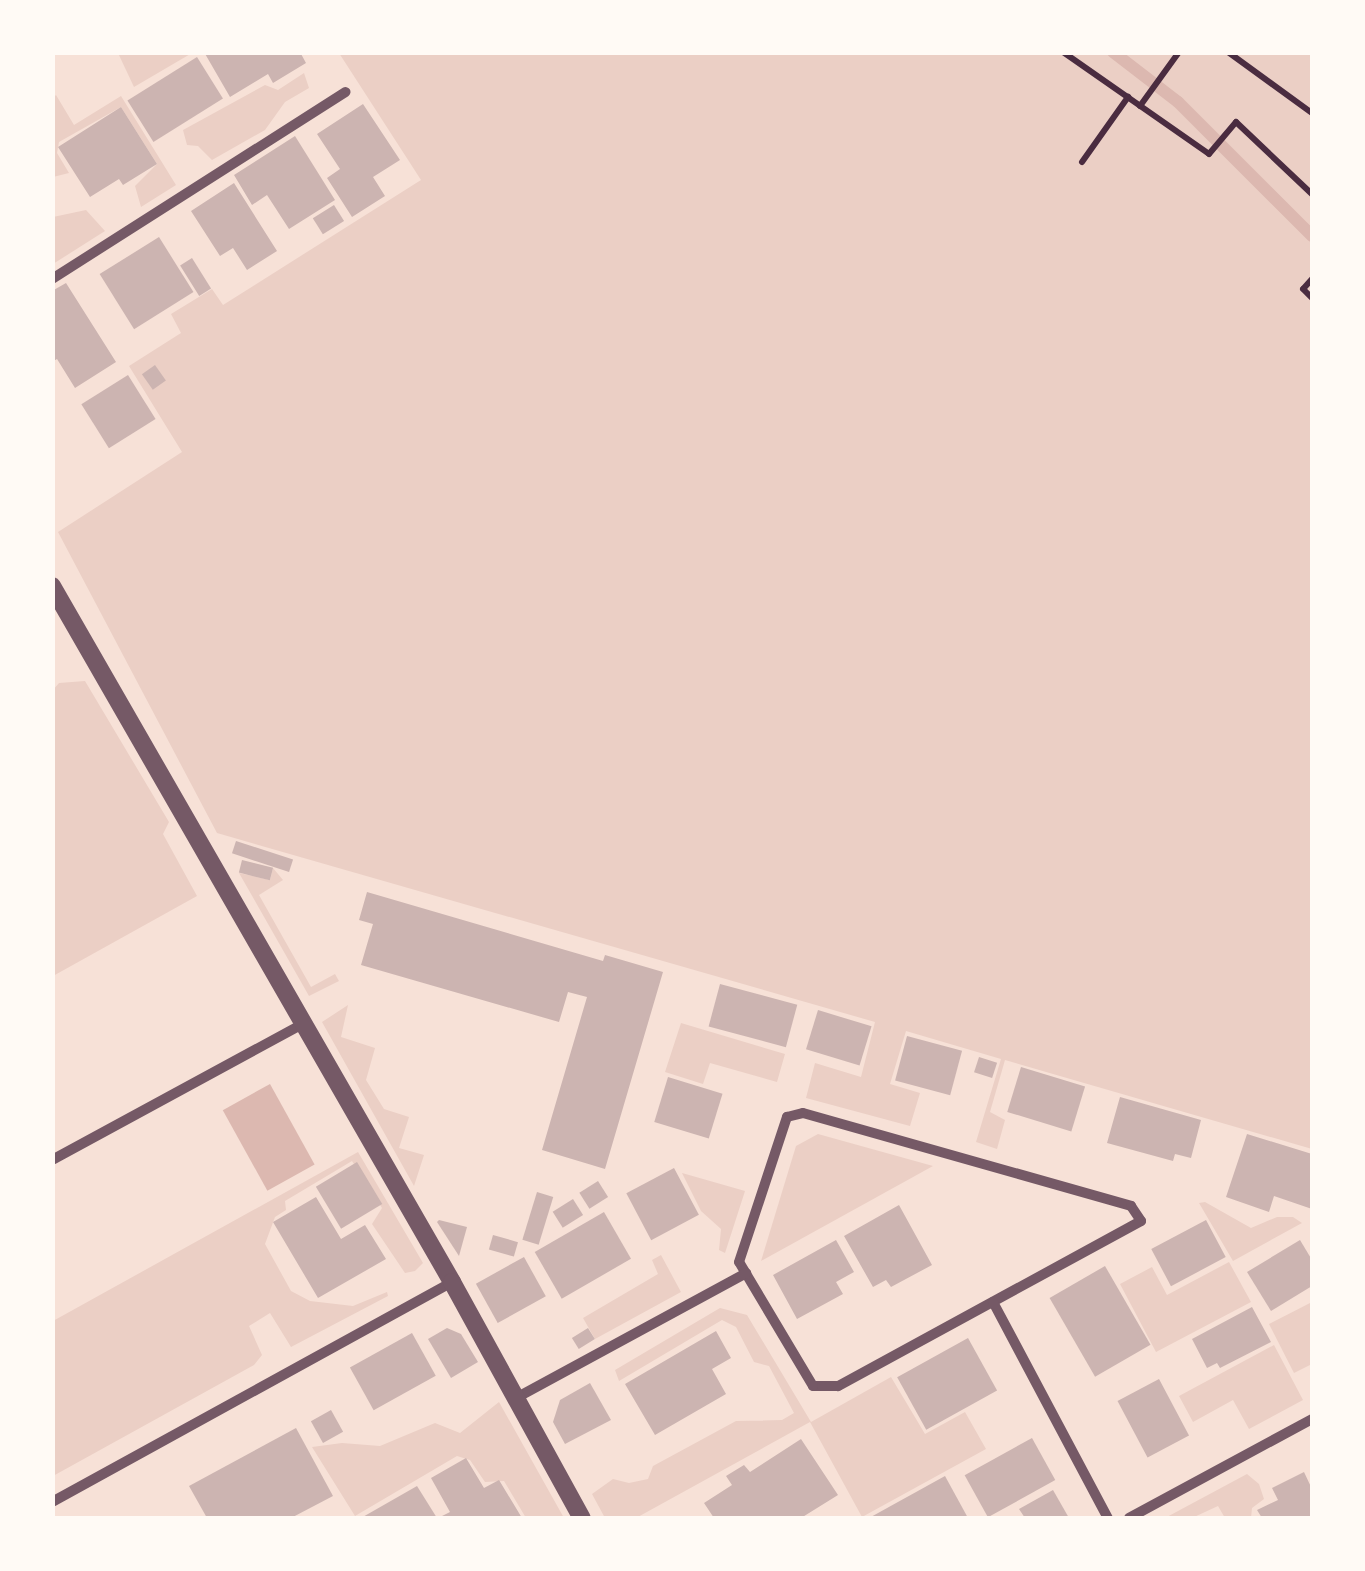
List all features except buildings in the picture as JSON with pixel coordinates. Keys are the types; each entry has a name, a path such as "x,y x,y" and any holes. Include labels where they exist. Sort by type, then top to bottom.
{"street":[{"path":"52,279 345,92"},
{"path":"52,586 452,1282 582,1518"},
{"path":"52,1160 304,1023"},
{"path":"803,1112 1132,1206 1141,1221 993,1302 838,1386 812,1386 739,1262 787,1117 803,1112"},
{"path":"516,1398 746,1273"},
{"path":"52,1502 452,1282"},
{"path":"993,1302 1108,1518"},
{"path":"1129,1518 1312,1418"}],"path":[{"path":"1063,52 1209,154 1236,122 1312,194"},
{"path":"1140,106 1179,52"},
{"path":"1228,52 1312,113"},
{"path":"1082,162 1128,98"},
{"path":"1312,280 1303,289 1312,298"}],"shaded area":[{"path":"118,53 192,53 134,87"},
{"path":"339,53 1312,53 1312,1149 1005,1060 990,1112 1005,1120 997,1149 976,1142 1001,1059 906,1031 890,1084 920,1093 910,1126 806,1098 815,1063 861,1077 875,1022 217,833 58,532 182,452 129,366 181,333 171,314 212,289 223,305 421,180"},
{"path":"304,73 309,88 285,102 265,130 212,160 198,146 187,145 183,130 265,85 278,90"},
{"path":"56,95 74,125 121,96 176,185 141,207 135,186 157,164 121,107 59,142 57,153 69,173 53,177"},
{"path":"86,210 105,231 53,264 53,217"},
{"path":"85,681 169,822 163,834 197,896 53,976 53,690 59,683"},
{"path":"273,868 283,880 259,895 311,987 335,974 339,981 309,996 239,873 270,880"},
{"path":"348,1005 341,1037 375,1048 366,1080 384,1109 409,1117 399,1148 424,1155 414,1186 322,1022"},
{"path":"681,1023 785,1054 777,1082 710,1063 703,1084 665,1072"},
{"path":"270,1084 315,1164 267,1191 223,1110"},
{"path":"818,1134 933,1166 761,1261 796,1146"},
{"path":"358,1152 423,1263 415,1271 405,1273 372,1224 382,1208 352,1161 285,1201 286,1210 275,1217 265,1244 291,1291 310,1301 353,1306 387,1292 388,1296 291,1347 270,1313 249,1326 262,1355 254,1365 53,1476 53,1321"},
{"path":"682,1173 745,1191 725,1253 719,1250 721,1229 701,1211"},
{"path":"1205,1202 1251,1228 1277,1217 1293,1217 1302,1223 1233,1261 1199,1203"},
{"path":"661,1255 681,1292 595,1339 583,1318 658,1274 652,1260"},
{"path":"1229,1262 1251,1302 1156,1352 1120,1284 1152,1267 1167,1295"},
{"path":"1312,1302 1312,1364 1294,1373 1269,1324"},
{"path":"720,1308 747,1315 811,1422 891,1377 925,1434 965,1412 986,1449 862,1517 810,1422 636,1518 605,1518 592,1494 613,1479 629,1483 648,1479 653,1466 736,1421 782,1420 794,1413 769,1366 754,1362 736,1327 722,1320 619,1381 615,1370"},
{"path":"1274,1345 1303,1400 1249,1429 1233,1400 1193,1422 1179,1396"},
{"path":"499,1402 564,1518 526,1518 504,1481 485,1482 470,1460 457,1456 355,1516 312,1447 342,1443 380,1446 435,1423 460,1433"},
{"path":"1247,1474 1259,1484 1264,1499 1252,1508 1251,1518 1225,1518 1218,1506 1192,1518 1165,1518"}],"waterway":[{"path":"1113,52 1178,102 1312,236"}]}
